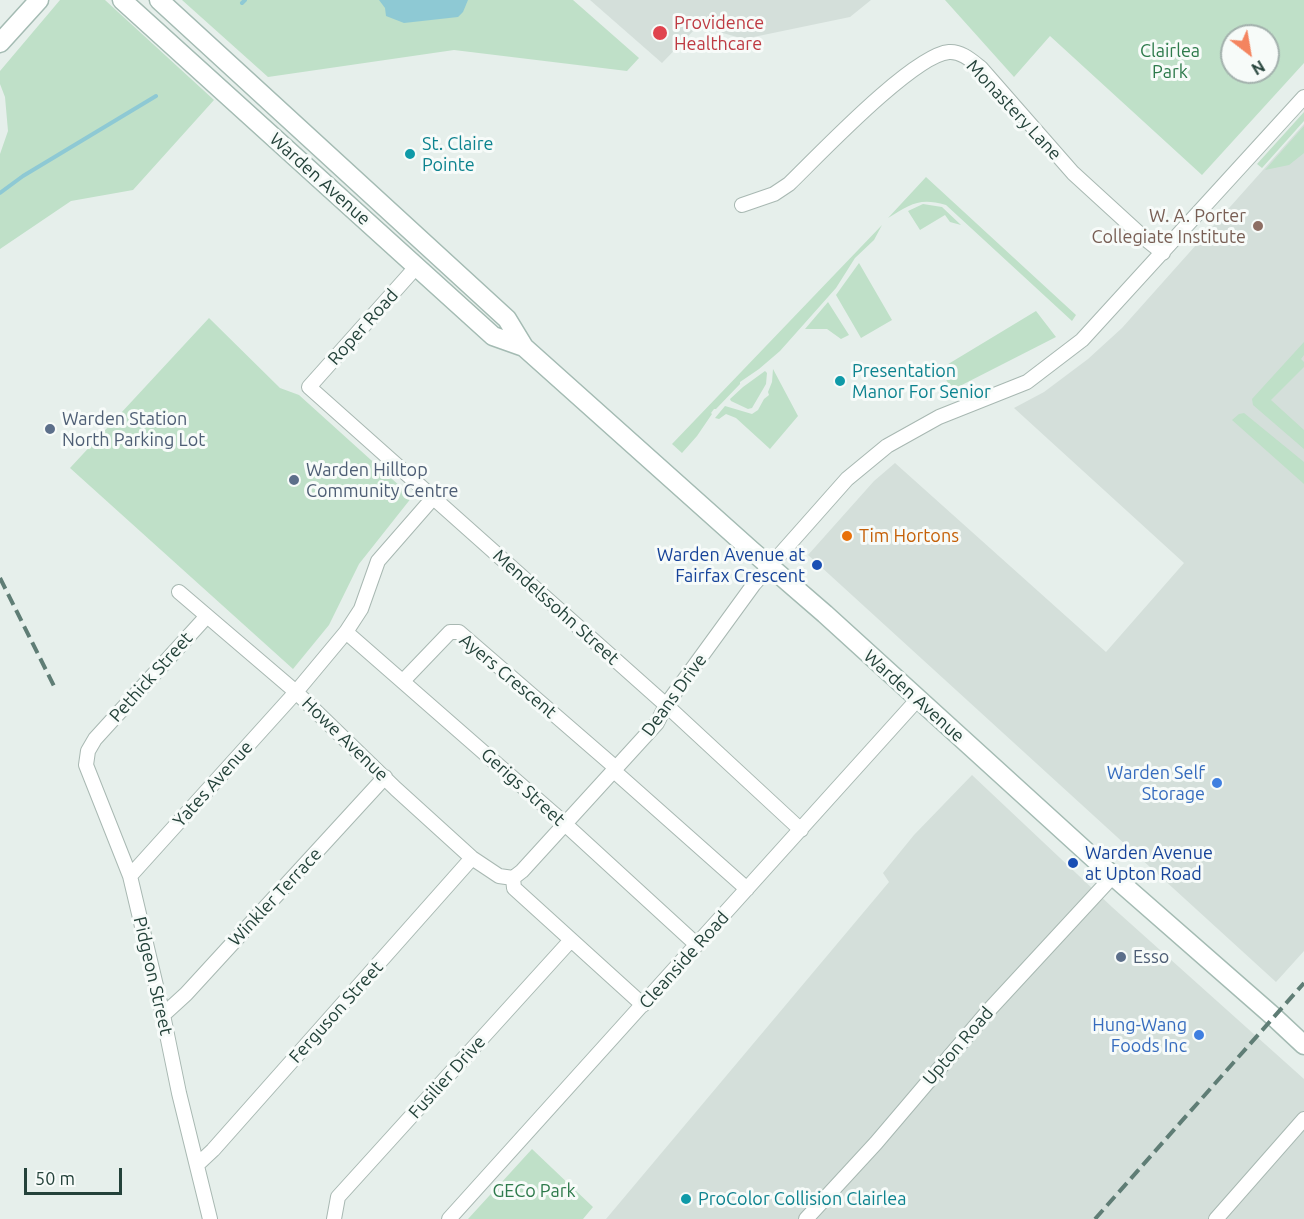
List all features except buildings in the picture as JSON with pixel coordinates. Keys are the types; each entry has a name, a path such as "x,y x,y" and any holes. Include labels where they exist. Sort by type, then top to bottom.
{"main road":[{"path":"0,43 39,0"},
{"name":"Warden Avenue","path":"122,0 493,336 524,347"},
{"name":"Warden Avenue","path":"159,0 507,319 524,347 1304,1046"}],"street":[{"name":"Monastery Lane","path":"742,205 774,194 789,184 870,105 933,56 951,52 966,56 981,68 1073,173 1163,253"},
{"name":"Deans Drive","path":"518,874 657,723 666,705 754,584 848,479 887,446 939,417 1027,382 1082,340 1304,97"},
{"name":"Roper Road","path":"309,387 417,266"},
{"name":"Mendelssohn Street","path":"309,387 666,705 801,830"},
{"name":"Yates Avenue","path":"130,876 296,692 346,632 361,609 378,561 433,498"},
{"name":"Howe Avenue","path":"179,592 296,692 472,858 499,876 518,874"},
{"name":"Pethick Street","path":"95,739 207,616"},
{"name":"Gerigs Street","path":"346,632 697,945"},
{"name":"Ayers Crescent","path":"403,681 442,640 450,633 459,632 747,889"},
{"name":"Cleanside Road","path":"450,1219 917,700"},
{"name":"Pidgeon Street","path":"95,739 88,752 86,765 130,876 210,1219"},
{"name":"Winkler Terrace","path":"163,1015 186,994 385,777"},
{"name":"Ferguson Street","path":"197,1165 213,1150 472,858"},
{"path":"518,874 514,888 642,1005"},
{"name":"Upton Road","path":"806,1219 876,1143 990,1009 1113,876"},
{"name":"Fusilier Drive","path":"334,1219 338,1197 571,939"},
{"path":"1216,1219 1304,1119"}],"shaded area":[{"name":"Providence Healthcare","path":"590,0 871,0 850,17 744,39 698,26 662,63"},
{"path":"1304,124 1304,951 1276,982 808,555 874,481 895,463 1106,652 1184,563 1014,408 1044,392 1088,359 1122,328"},
{"path":"972,775 1112,907 1304,1079 1304,1219 606,1219 889,882 883,873 914,835"}],"green space":[{"path":"60,0 105,0 214,100 133,190 71,201 0,249 0,154 8,131 0,71"},
{"path":"182,0 573,0 639,58 627,71 454,50 268,77"},
{"name":"Clairlea Park","path":"945,0 1304,0 1304,63 1202,175 1050,36 1014,77"},
{"path":"1304,112 1304,121 1262,168 1257,164"},
{"path":"1304,126 1304,153 1289,165 1265,170"},
{"path":"926,177 1076,315 1072,321 946,205 929,202 915,203 888,218"},
{"path":"923,204 942,207 961,225 950,222 945,215 920,230 908,211"},
{"path":"882,225 874,240 855,258 836,288 780,351 740,382 714,409 697,436 682,453 672,444"},
{"path":"859,263 892,320 861,338 836,295"},
{"path":"828,302 849,335 841,339 827,329 805,329"},
{"path":"1036,311 1056,337 952,390 940,369"},
{"path":"209,318 280,388 299,395 412,497 359,564 329,625 293,669 70,468"},
{"path":"1304,342 1304,355 1301,359 1304,367 1271,400 1304,430 1304,449 1253,405 1252,399"},
{"path":"773,369 798,416 770,449 736,418 726,414 719,419 715,418 725,406 752,414 758,410 769,395"},
{"path":"765,371 767,373 766,384 752,408 748,409 731,401 730,399 743,387"},
{"path":"1244,413 1304,462 1304,484 1232,420"},
{"name":"GECo Park","path":"532,1149 593,1207 583,1219 468,1219"}],"water":[{"path":"379,0 468,0 458,17 404,23 386,16 385,8"}],"waterway":[{"path":"242,3 245,0"},
{"path":"0,193 23,176 156,96"}],"railway":[{"path":"0,578 54,686"},
{"path":"1095,1219 1304,983"}],"place":[{"name":"Providence Healthcare","path":"660,33"},
{"name":"St. Claire Pointe","path":"410,154"},
{"name":"W. A. Porter Collegiate Institute","path":"1258,226"},
{"name":"Presentation Manor For Senior","path":"840,381"},
{"name":"Warden Station North Parking Lot","path":"50,429"},
{"name":"Warden Hilltop Community Centre","path":"294,480"},
{"name":"Tim Hortons","path":"847,536"},
{"name":"Warden Avenue at Fairfax Crescent","path":"817,565"},
{"name":"Warden Self Storage","path":"1217,783"},
{"name":"Warden Avenue at Upton Road","path":"1073,863"},
{"name":"Esso","path":"1121,957"},
{"name":"Hung-Wang Foods Inc","path":"1199,1035"},
{"name":"ProColor Collision Clairlea","path":"686,1199"}]}
